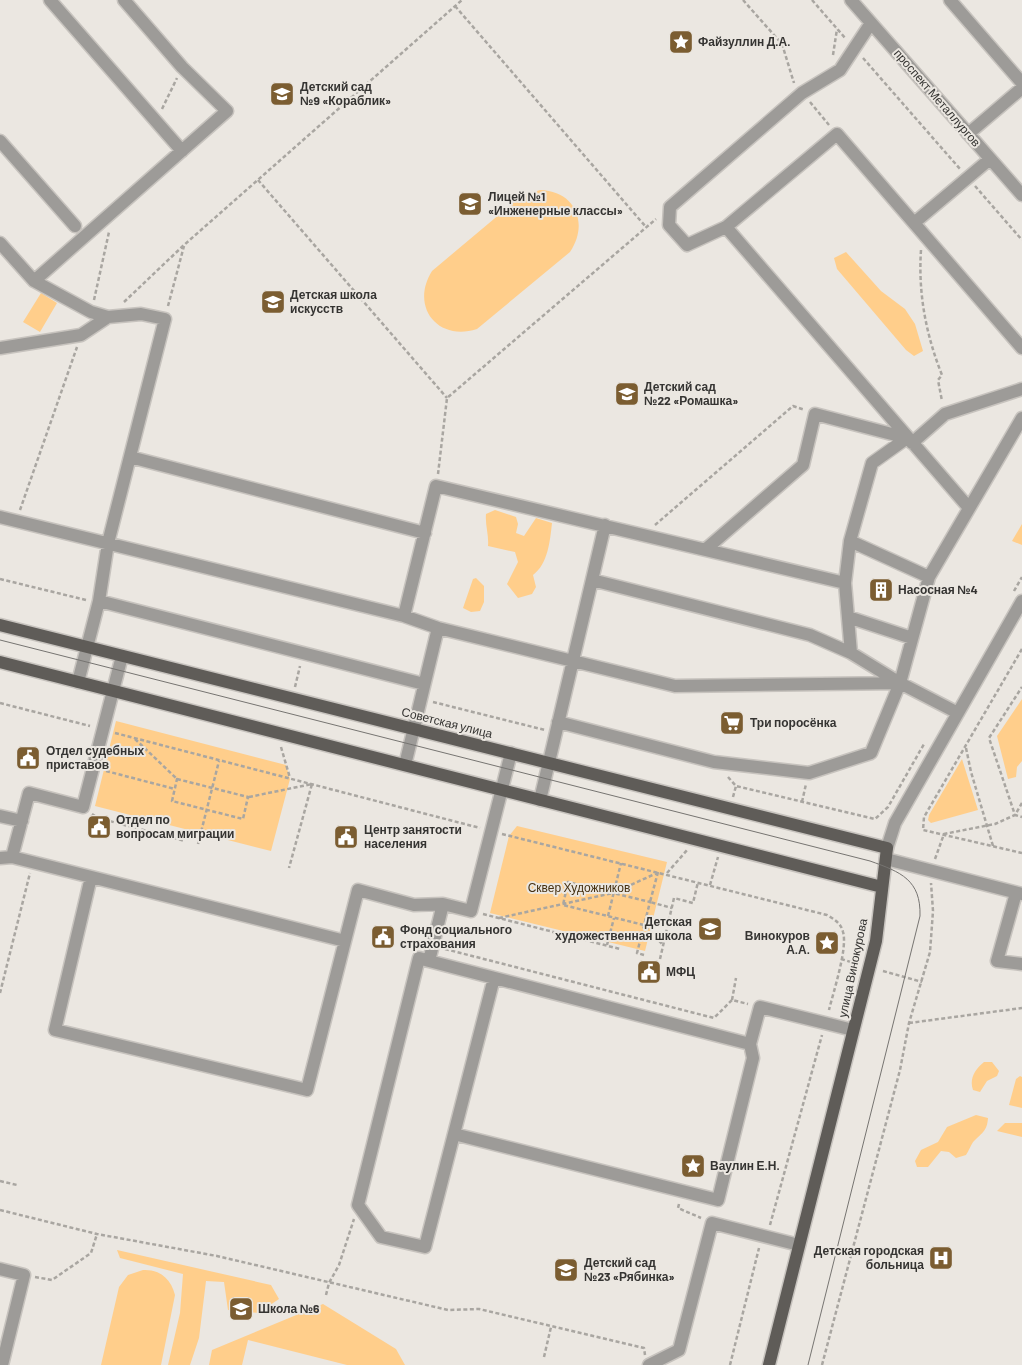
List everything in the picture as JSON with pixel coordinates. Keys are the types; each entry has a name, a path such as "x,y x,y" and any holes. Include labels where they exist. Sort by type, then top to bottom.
{"main road":[{"name":"Советская улица","path":"0,625 549,763 886,853"},
{"path":"0,662 882,887"},
{"name":"улица Винокурова","path":"769,1365 876,941 886,853"}],"street":[{"path":"50,0 182,151"},
{"path":"34,281 227,111 182,67 124,0"},
{"name":"проспект Металлургов","path":"851,0 1022,196"},
{"path":"950,0 1022,83"},
{"path":"871,23 840,70 802,93 670,206 669,225 687,244 726,227 837,134 1022,348"},
{"path":"968,134 1022,88"},
{"path":"0,141 75,226"},
{"path":"914,223 990,159"},
{"path":"726,227 969,508"},
{"path":"0,243 34,281 91,312 108,317 141,314 165,319 108,543 99,601 78,682"},
{"path":"0,348 81,335 108,317"},
{"path":"851,654 845,583 850,541 872,463 909,440 945,414 1022,390"},
{"path":"706,549 803,465 815,414 909,440"},
{"path":"557,727 714,762 809,773 871,753 900,683 929,577 1022,418"},
{"path":"130,457 425,533"},
{"path":"404,616 436,486 645,534 845,583"},
{"path":"0,517 404,616 438,628 675,686 900,683"},
{"path":"540,800 606,525"},
{"path":"850,541 929,577"},
{"path":"592,580 810,635 851,654 958,714"},
{"path":"99,601 424,684"},
{"name":"улица Винокурова","path":"886,853 895,823 1022,602"},
{"path":"848,617 912,638"},
{"path":"405,766 438,628"},
{"path":"122,656 83,807 29,794 22,822 6,857 33,862 345,941"},
{"path":"91,877 55,1030 307,1090 358,890 414,905 443,904 472,911 511,754"},
{"path":"0,816 22,822"},
{"path":"886,853 930,870 1019,894 997,961 1022,964"},
{"path":"429,961 443,904"},
{"path":"494,978 425,1247 381,1237 358,1205 419,958 750,1044"},
{"path":"454,1134 718,1200 753,1058 750,1044 760,1007 853,1030"},
{"path":"647,1361 679,1350 712,1223 799,1245"},
{"path":"0,1269 24,1275 2,1365"}],"path":[{"path":"108,317 184,245 462,0"},
{"path":"743,0 782,44 794,82 837,134"},
{"path":"812,0 1022,240"},
{"path":"455,6 646,227"},
{"path":"156,121 182,67"},
{"path":"258,180 447,398"},
{"path":"436,486 447,398 670,206"},
{"path":"91,312 108,242 112,212"},
{"path":"927,237 921,249 919,279 933,353 942,375 938,380 945,414"},
{"path":"165,319 184,245"},
{"path":"16,521 81,335"},
{"path":"645,534 793,406 815,414"},
{"path":"0,579 82,600 99,601"},
{"path":"1022,649 924,817 923,830 1022,853"},
{"path":"294,691 303,653"},
{"path":"1015,815 989,738 1022,687"},
{"path":"421,699 557,727"},
{"path":"0,703 491,831 827,915 838,922 844,933 841,959 826,1023 767,1237 760,1246 730,1365"},
{"path":"134,738 177,779 248,797 312,784"},
{"path":"280,743 290,779"},
{"path":"966,746 972,776 993,846"},
{"path":"198,844 219,760"},
{"path":"93,768 175,789"},
{"path":"802,802 809,773"},
{"path":"177,779 172,801 206,810 243,819 248,797"},
{"path":"289,868 312,784"},
{"path":"736,786 875,818"},
{"path":"1015,815 1022,803"},
{"path":"944,834 988,825 1015,815 1022,817"},
{"path":"98,818 185,841"},
{"path":"822,1365 900,1070 909,1024 930,952 933,911 930,870 944,834"},
{"path":"666,874 689,848"},
{"path":"710,885 718,856"},
{"path":"0,993 33,862"},
{"path":"608,916 621,863"},
{"path":"499,918 613,893 658,872"},
{"path":"644,955 637,953 658,872"},
{"path":"563,905 568,882 672,908"},
{"path":"660,959 674,898 693,903 698,882"},
{"path":"563,905 644,925 663,945"},
{"path":"472,911 620,949"},
{"path":"607,945 614,918"},
{"path":"432,946 714,1018 732,1000 736,978"},
{"path":"841,959 854,962"},
{"path":"883,971 922,982"},
{"path":"732,1000 760,1007"},
{"path":"909,1024 1022,1008"},
{"path":"0,1181 17,1185"},
{"path":"326,1295 329,1283 339,1265 358,1205"},
{"path":"678,1208 712,1223"},
{"path":"0,1210 97,1234 217,1256 448,1310 479,1309 644,1348 647,1361"},
{"path":"24,1275 52,1280 92,1253 97,1234"},
{"path":"544,1357 551,1326"}],"green space":[{"path":"540,190 563,196 576,211 578,231 576,241 570,252 477,329 463,332 439,326 431,318 426,308 424,297 426,284 432,271 520,197"},
{"path":"846,252 881,291 905,309 915,324 923,351 914,356 906,350 837,269 834,258"},
{"path":"41,293 57,303 40,332 23,322"},
{"path":"495,510 516,517 518,524 516,533 524,536 536,518 552,523 545,558 542,565 533,575 536,587 532,594 518,598 507,584 518,562 515,552 488,546 486,514"},
{"path":"1022,524 1022,545 1012,541"},
{"path":"476,578 484,586 484,602 480,611 471,612 463,608 473,579"},
{"path":"1022,699 1022,761 1017,767 1016,777 1008,779 997,736"},
{"path":"116,721 286,765 290,779 271,851 95,806"},
{"path":"962,759 978,810 931,823 928,820 929,815"},
{"name":"Сквер Художников","path":"517,826 667,862 645,951 490,913 509,836"},
{"path":"984,1062 992,1062 999,1071 997,1076 987,1081 980,1092 973,1090 972,1078"},
{"path":"1020,1076 1022,1077 1022,1108 1009,1105 1016,1079"},
{"path":"976,1115 988,1118 987,1126 973,1142 966,1155 956,1158 949,1152 941,1151 928,1167 917,1167 915,1161 921,1150 938,1142 947,1127"},
{"path":"1005,1123 1022,1123 1022,1137 997,1131"},
{"path":"117,1250 271,1285 279,1299 258,1313 228,1310 224,1282 206,1281 199,1338 190,1365 168,1365 180,1313 183,1274 120,1258"},
{"path":"143,1270 155,1271 164,1276 171,1284 175,1295 161,1365 101,1365 119,1287 128,1275"},
{"path":"323,1304 396,1349 405,1365 347,1365 248,1340 242,1365 209,1365 212,1350"}],"tram line":[{"path":"0,640 870,861 891,869 907,879 917,894 920,916 808,1365"}],"place":[{"name":"Файзуллин Д.А.","path":"681,42"},
{"name":"Детский сад №9 «Кораблик»","path":"282,94"},
{"name":"Лицей №1 «Инженерные классы»","path":"470,204"},
{"name":"Детская школа искусств","path":"273,302"},
{"name":"Детский сад №22 «Ромашка»","path":"627,394"},
{"name":"Насосная №4","path":"881,590"},
{"name":"Три поросёнка","path":"732,723"},
{"name":"Отдел судебных приставов","path":"28,758"},
{"name":"Отдел по вопросам миграции","path":"99,827"},
{"name":"Центр занятости населения","path":"346,837"},
{"name":"Детская художественная школа","path":"710,929"},
{"name":"Фонд социального страхования","path":"383,937"},
{"name":"Винокуров А.А.","path":"827,943"},
{"name":"МФЦ","path":"649,972"},
{"name":"Ваулин Е.Н.","path":"693,1166"},
{"name":"Детская городская больница","path":"941,1258"},
{"name":"Детский сад №23 «Рябинка»","path":"566,1270"},
{"name":"Школа №6","path":"241,1309"}]}
